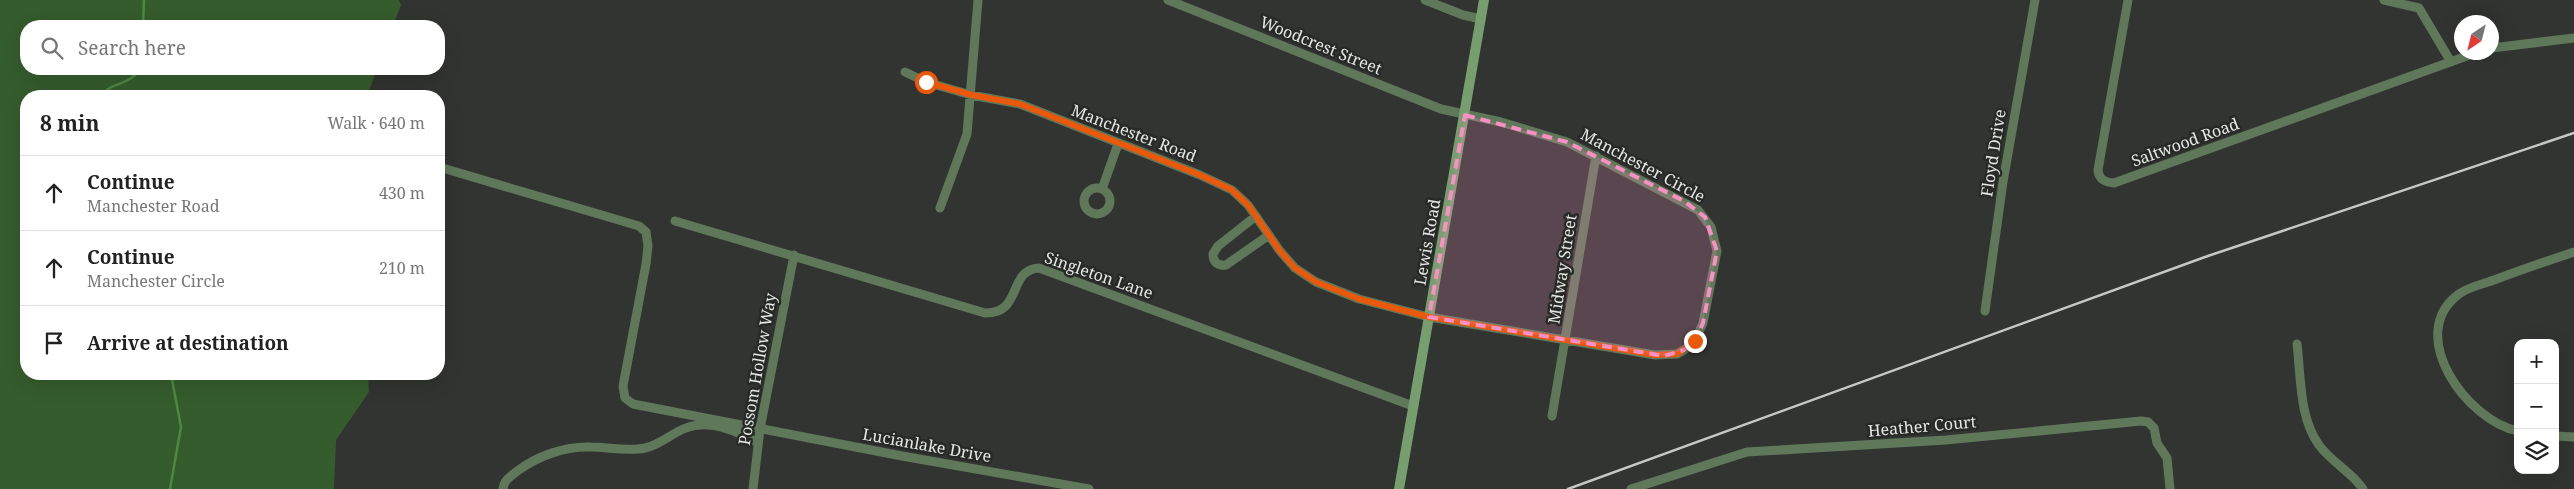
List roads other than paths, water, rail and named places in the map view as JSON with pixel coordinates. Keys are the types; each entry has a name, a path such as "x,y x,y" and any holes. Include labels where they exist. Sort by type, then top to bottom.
{"street":[{"path":"940,208 964,144 972,95 970,74 978,0"},
{"name":"Woodcrest Street","path":"1168,0 1432,105 1465,115"},
{"path":"1425,0 1463,15 1481,19"},
{"name":"Lewis Road","path":"1399,489 1484,0"},
{"name":"Floyd Drive","path":"1985,311 2003,182 2035,0"},
{"name":"Saltwood Road","path":"2128,0 2099,160 2098,174 2104,182 2119,182 2456,60"},
{"path":"2384,0 2419,8 2425,15 2451,62"},
{"path":"2499,47 2574,38"},
{"name":"Manchester Road","path":"905,72 926,82 972,95 1020,104 1200,175 1232,190 1256,216 1287,260 1316,282 1384,307 1429,317"},
{"name":"Manchester Circle","path":"1429,317 1655,355 1677,354 1695,341 1704,323 1717,251 1711,227 1698,210 1596,156 1548,135 1465,115"},
{"path":"1102,189 1118,144"},
{"name":"Midway Street","path":"1552,416 1596,156"},
{"name":"Lucianlake Drive","path":"445,169 639,226 646,232 648,246 646,264 623,386 626,398 637,406 1089,489"},
{"path":"1256,216 1214,250 1214,260 1221,266 1226,266 1269,235"},
{"name":"Singleton Lane","path":"675,221 985,313 994,313 1005,308 1022,275 1028,270 1040,268 1412,406"},
{"path":"2514,429 2487,418 2457,388 2444,362 2438,337 2443,314 2458,294 2574,252"},
{"name":"Possom Hollow Way","path":"753,489 760,429 794,255"},
{"path":"2298,344 2306,413 2311,430 2318,445 2363,489"},
{"name":"Heather Court","path":"1631,489 1747,452 1936,441 2141,421 2148,422 2154,428 2157,444 2167,458 2170,489"},
{"path":"503,489 503,484 508,478 528,463 569,448 648,448 681,429 695,425 710,425 730,430 758,443"},
{"path":"2559,436 2574,437"}],"waterway":[{"path":"143,20 144,0"},
{"path":"107,90 131,79 135,75"},
{"path":"170,489 181,427 172,380"}],"railway":[{"path":"1568,489 2205,257 2574,133"}]}
